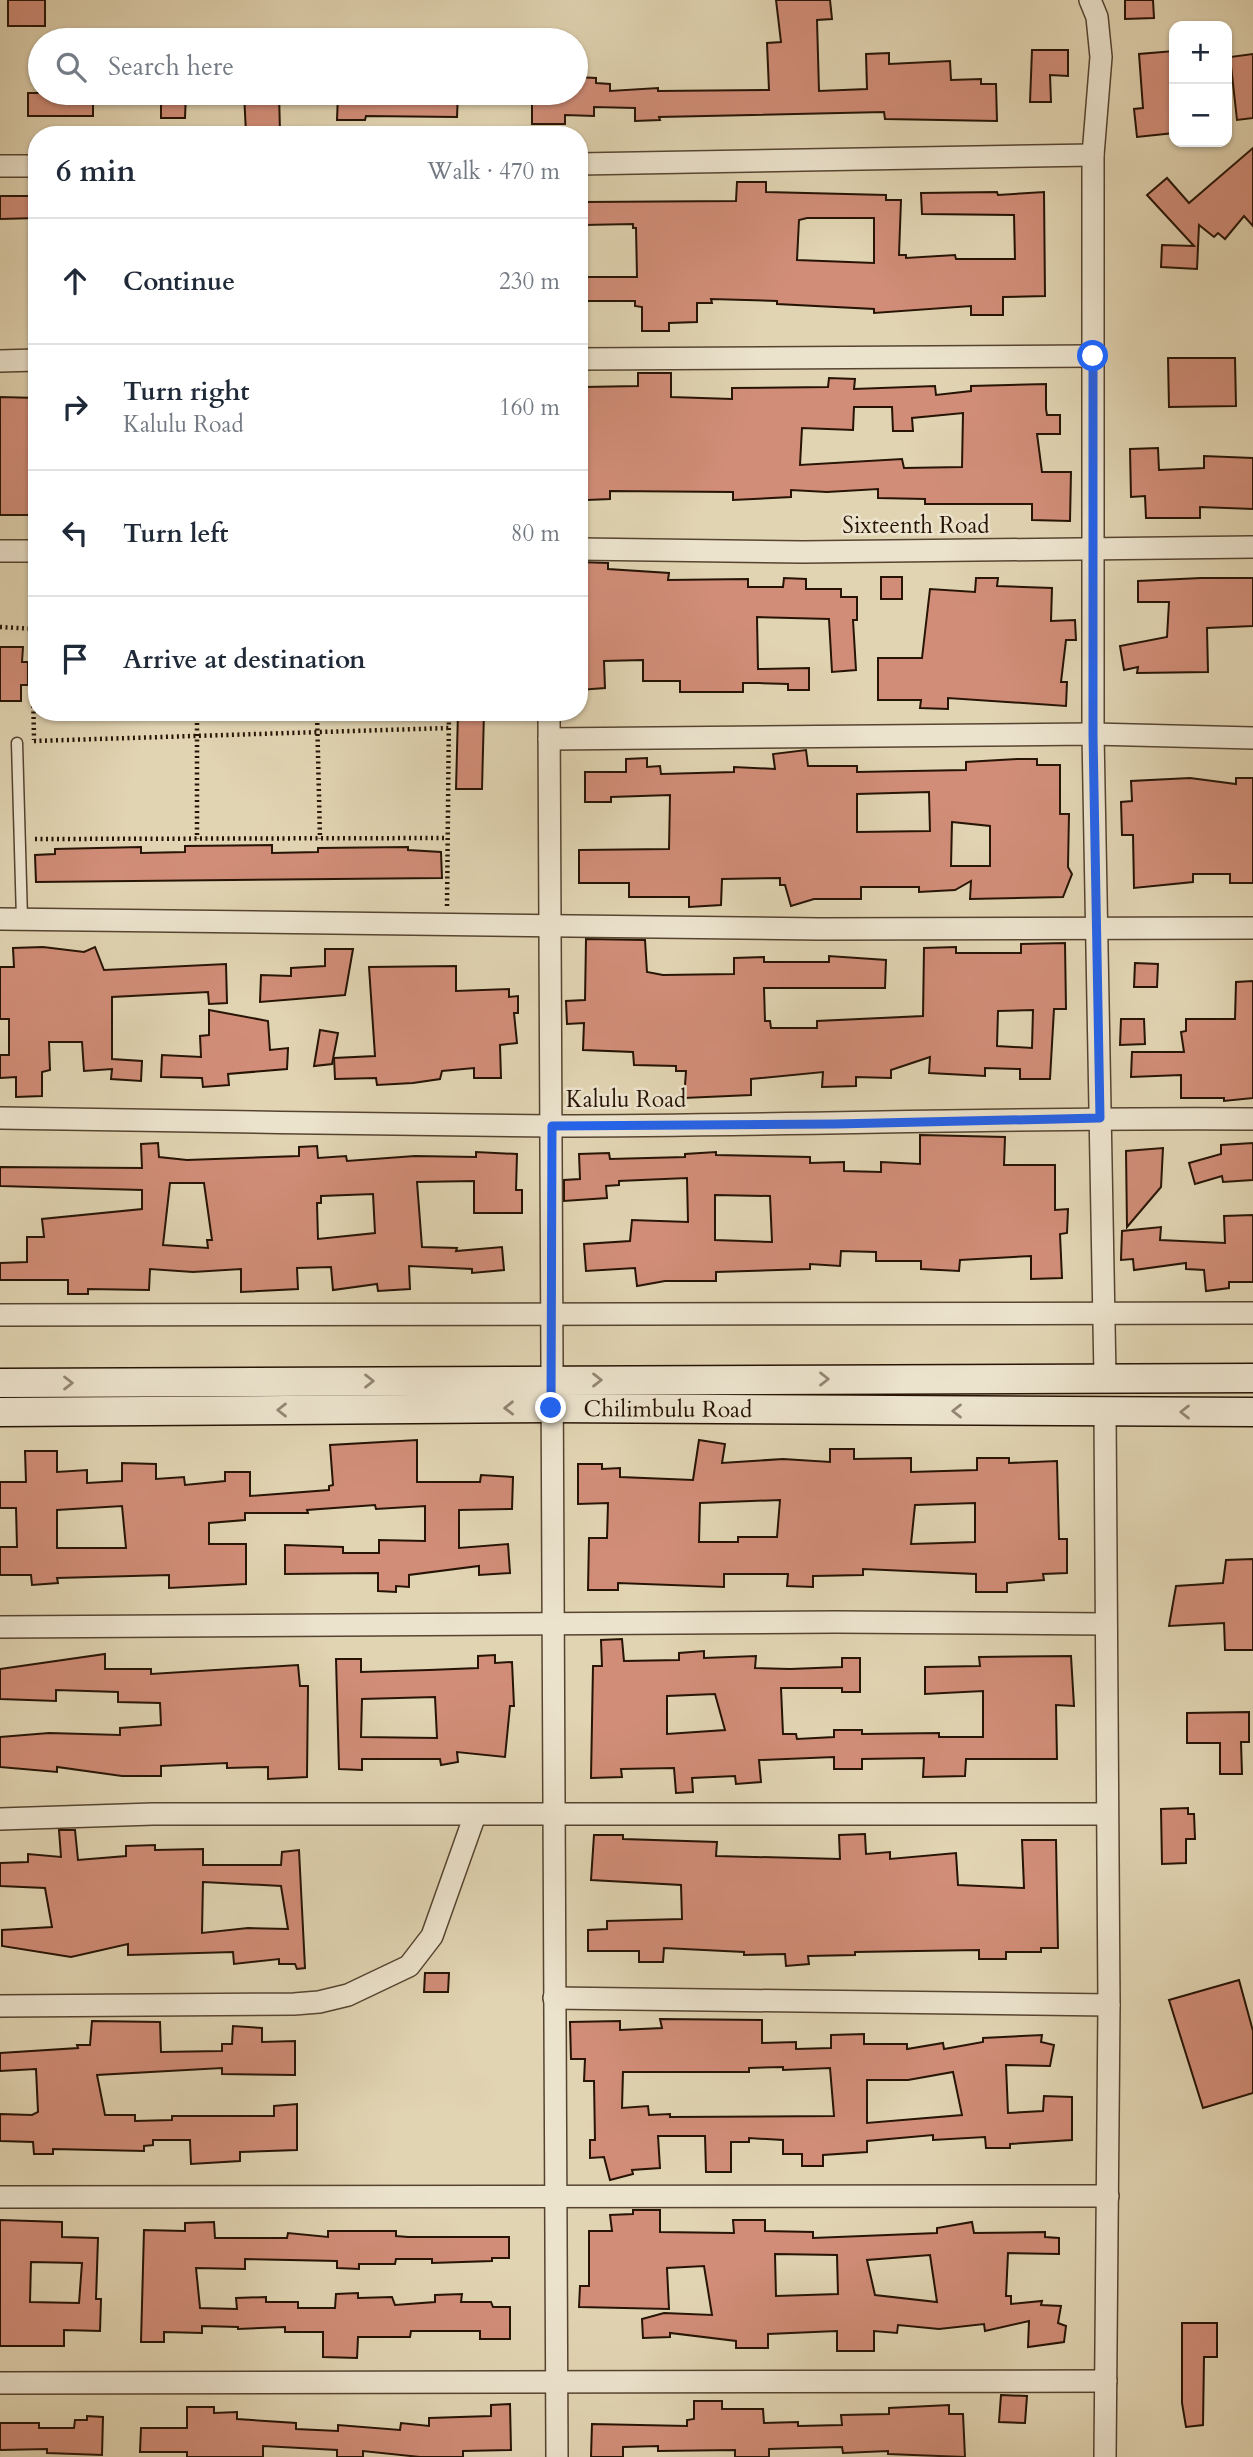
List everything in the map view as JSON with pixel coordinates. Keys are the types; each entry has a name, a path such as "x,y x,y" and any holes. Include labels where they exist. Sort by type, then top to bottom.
{"main road":[{"name":"Chilimbulu Road","path":"0,1412 1105,1377 1253,1378"},
{"name":"Chilimbulu Road","path":"0,1383 551,1394 1105,1412 1253,1412"}],"street":[{"path":"1090,0 1097,17 1101,57 1093,155 1093,734 1099,929 1105,1377"},
{"path":"588,164 1093,155"},
{"path":"0,166 28,166"},
{"path":"588,359 1093,356"},
{"path":"0,360 28,360"},
{"name":"Sixteenth Road","path":"588,549 1095,550 1253,547"},
{"path":"0,551 28,551"},
{"path":"549,721 557,2457"},
{"path":"549,739 1093,734 1253,738"},
{"path":"0,919 549,926 1253,928"},
{"name":"Kalulu Road","path":"0,1118 552,1126 836,1124 1100,1118 1253,1119"},
{"path":"0,1315 1253,1314"},
{"path":"1105,1412 1109,2004 1105,2457"},
{"path":"0,1627 1105,1624"},
{"path":"0,1819 153,1814 1107,1814"},
{"path":"0,2006 294,2004 319,2002 348,1995 409,1966 432,1936 475,1815"},
{"path":"554,1998 1109,2004"},
{"path":"0,2197 1108,2196"},
{"path":"0,2383 1106,2381"}],"lane":[{"path":"17,743 22,919"}],"path":[{"path":"0,627 28,629"},
{"path":"34,721 34,753"},
{"path":"197,721 197,839"},
{"path":"317,721 320,839"},
{"path":"447,925 449,721"},
{"path":"17,743 449,728"},
{"path":"35,828 35,840 447,838"}],"building":[{"path":"8,0 45,0 45,26 8,26"},
{"path":"776,0 830,0 832,19 817,20 819,91 867,89 866,54 889,53 889,64 950,61 951,80 981,79 981,84 996,84 997,121 885,119 884,112 659,117 660,120 635,121 635,108 594,107 594,116 565,115 565,124 532,124 532,105 588,105 588,78 596,78 596,83 610,84 610,91 658,88 658,91 769,90 767,43 781,42"},
{"path":"1125,0 1153,0 1154,18 1125,19"},
{"path":"1032,50 1068,50 1068,76 1050,75 1051,102 1030,102"},
{"path":"1169,51 1169,134 1137,137 1134,109 1143,108 1139,54"},
{"path":"1253,54 1253,118 1237,120 1232,57"},
{"path":"28,105 93,105 93,116 28,116"},
{"path":"161,105 186,105 185,118 161,118"},
{"path":"245,105 279,105 280,126 246,126"},
{"path":"338,105 458,105 457,117 366,116 365,120 337,120"},
{"path":"1253,148 1253,226 1244,216 1225,239 1218,233 1214,237 1199,225 1197,269 1161,267 1162,245 1194,246 1147,195 1167,178 1189,203"},
{"path":"737,182 766,182 766,192 886,195 886,200 901,200 899,255 906,255 906,258 955,255 956,259 1015,259 1014,215 922,214 921,193 997,192 998,195 1044,192 1045,296 1003,297 1003,315 971,315 971,306 874,313 874,309 711,299 712,303 697,303 697,322 669,323 669,331 642,331 642,307 635,306 635,301 588,301 588,277 637,277 636,228 633,228 633,224 588,225 588,202 736,201","holes":["874,218 874,263 797,260 799,220"]},
{"path":"0,196 28,196 28,218 0,219"},
{"path":"1168,358 1235,358 1236,406 1169,407"},
{"path":"638,373 671,373 671,397 732,399 732,388 828,387 829,378 855,379 854,389 935,386 936,395 971,391 971,386 1046,384 1047,415 1060,415 1060,434 1037,434 1042,472 1071,472 1070,521 1032,520 1032,504 925,504 925,499 878,498 878,489 827,492 791,490 791,497 733,500 733,492 610,491 610,499 588,500 588,387 638,386","holes":["854,407 892,407 893,431 913,431 912,418 963,413 962,467 904,468 902,459 800,465 802,428 853,430"]},
{"path":"0,397 28,398 28,515 0,515"},
{"path":"1158,448 1159,470 1204,468 1204,456 1253,458 1253,509 1200,507 1200,518 1146,518 1145,496 1131,497 1130,449"},
{"path":"588,562 608,563 608,569 669,573 668,580 748,579 748,587 783,587 784,578 806,579 806,589 841,589 841,597 857,597 857,620 853,620 856,670 832,672 829,619 757,617 758,669 809,668 809,690 788,690 788,684 743,683 743,692 680,692 680,681 643,681 643,660 604,661 605,688 588,689"},
{"path":"881,577 902,577 902,599 881,599"},
{"path":"976,578 998,578 997,586 1052,588 1051,621 1075,620 1076,640 1066,640 1061,682 1067,682 1066,706 948,698 948,709 920,708 921,700 878,700 878,658 922,658 930,589 975,592"},
{"path":"1253,578 1253,626 1207,628 1208,672 1137,673 1138,667 1124,670 1120,646 1167,637 1169,602 1138,602 1138,581"},
{"path":"0,647 23,647 22,662 28,662 28,685 21,685 21,701 0,701"},
{"path":"458,721 484,721 482,789 456,789"},
{"path":"806,750 808,766 857,766 857,772 966,770 966,762 1017,759 1037,759 1037,765 1060,765 1060,814 1069,814 1068,867 1072,874 1063,897 970,899 971,881 955,890 919,892 919,887 861,887 861,899 814,899 791,906 785,885 780,885 780,878 722,879 721,905 689,907 689,897 629,897 629,883 579,883 579,850 669,849 670,795 611,797 611,802 585,802 585,772 626,772 626,759 647,758 647,767 660,766 661,774 734,772 734,767 775,769 773,754","holes":["929,792 930,831 857,832 857,794","952,822 990,826 990,866 951,866"]},
{"path":"1190,778 1236,784 1236,778 1253,778 1253,883 1230,883 1230,874 1193,874 1193,882 1134,888 1133,835 1122,835 1121,802 1132,801 1131,781"},
{"path":"272,845 272,853 318,852 318,848 408,847 408,850 441,852 442,878 36,882 35,855 55,854 55,849 141,847 141,853 185,852 185,846"},
{"path":"586,939 645,940 647,972 663,975 734,974 734,958 764,957 764,962 829,962 829,956 886,960 885,988 764,988 765,1021 770,1021 771,1028 817,1028 817,1021 923,1016 924,948 956,947 956,953 1021,953 1021,944 1065,943 1066,1009 1054,1009 1050,1079 1020,1079 1020,1069 985,1068 985,1076 929,1073 930,1057 891,1070 891,1078 856,1077 856,1086 822,1087 823,1072 751,1079 751,1095 684,1098 686,1071 676,1071 676,1066 634,1065 633,1052 583,1050 584,1023 567,1024 566,1001 585,1000","holes":["1033,1010 1032,1048 997,1046 998,1011"]},
{"path":"43,947 84,952 95,947 104,970 226,964 227,1003 209,1004 208,992 112,997 112,1059 142,1061 141,1081 111,1079 112,1069 84,1071 82,1042 49,1042 50,1070 42,1072 42,1096 16,1097 16,1077 0,1078 0,1055 9,1055 9,1019 0,1019 0,967 14,967 13,948"},
{"path":"325,949 353,949 345,995 260,1002 261,975 291,976 291,968 325,966"},
{"path":"1135,963 1158,964 1157,987 1134,987"},
{"path":"456,966 456,991 509,989 509,997 518,996 518,1013 514,1013 517,1043 500,1045 501,1078 474,1078 474,1068 442,1071 440,1079 413,1083 377,1085 376,1078 335,1079 334,1058 375,1056 369,967"},
{"path":"1253,981 1253,1098 1224,1101 1224,1098 1181,1098 1181,1075 1131,1077 1132,1052 1184,1052 1181,1032 1186,1031 1186,1019 1235,1019 1236,982"},
{"path":"209,1010 268,1021 270,1050 288,1048 287,1069 228,1074 229,1085 203,1087 202,1078 161,1077 162,1055 201,1057 200,1036 209,1035"},
{"path":"1121,1019 1144,1019 1145,1044 1120,1045"},
{"path":"320,1030 338,1033 332,1064 314,1066"},
{"path":"920,1135 1005,1137 1004,1165 1055,1165 1055,1210 1068,1209 1067,1233 1060,1234 1062,1278 1031,1279 1031,1256 960,1260 959,1271 921,1269 921,1261 876,1261 876,1252 841,1251 840,1266 810,1264 810,1269 716,1272 716,1281 665,1281 637,1286 635,1268 586,1271 584,1244 630,1241 632,1220 688,1222 687,1178 619,1181 619,1185 606,1186 607,1198 564,1201 564,1180 580,1179 579,1154 609,1153 610,1159 685,1157 685,1154 716,1152 716,1155 810,1157 810,1163 844,1162 844,1171 881,1172 881,1162 920,1164","holes":["715,1195 770,1196 772,1242 715,1240"]},
{"path":"158,1143 159,1157 187,1160 299,1156 299,1147 317,1146 318,1158 346,1156 347,1161 415,1156 476,1157 476,1152 517,1154 516,1190 522,1190 522,1213 474,1213 474,1181 417,1182 422,1247 457,1248 456,1251 502,1247 504,1270 472,1273 472,1269 409,1266 410,1289 378,1291 377,1284 333,1290 331,1267 297,1268 298,1289 241,1292 241,1269 193,1272 150,1269 149,1290 88,1289 88,1294 68,1294 68,1280 0,1280 0,1263 27,1262 27,1237 44,1237 42,1219 142,1209 142,1190 0,1186 0,1167 142,1168 141,1144","holes":["170,1183 204,1183 212,1240 207,1240 208,1248 163,1245","373,1194 375,1233 318,1239 317,1203 321,1203 321,1196"]},
{"path":"1253,1143 1253,1180 1223,1182 1222,1176 1195,1184 1189,1163 1221,1154 1221,1145"},
{"path":"1163,1148 1161,1187 1127,1227 1126,1151"},
{"path":"1253,1215 1253,1282 1229,1282 1229,1288 1206,1291 1204,1270 1186,1269 1186,1263 1134,1270 1133,1259 1121,1260 1122,1231 1161,1227 1160,1240 1225,1243 1224,1216"},
{"path":"417,1440 417,1482 480,1482 481,1475 513,1477 512,1509 459,1510 459,1548 508,1544 510,1573 479,1575 479,1566 409,1575 409,1587 396,1586 396,1592 378,1591 378,1573 285,1574 285,1545 343,1547 343,1553 379,1553 379,1540 425,1541 425,1506 376,1509 375,1505 307,1510 308,1513 245,1513 245,1520 209,1523 209,1544 246,1544 246,1584 169,1588 169,1575 57,1578 58,1583 32,1585 31,1575 0,1575 0,1547 17,1547 16,1508 0,1508 0,1482 26,1482 25,1451 57,1451 57,1472 87,1470 87,1483 122,1481 122,1463 156,1464 156,1479 184,1477 185,1485 225,1481 225,1472 250,1472 250,1496 329,1490 329,1486 333,1485 330,1445","holes":["122,1506 126,1548 57,1548 57,1510"]},
{"path":"699,1440 725,1444 722,1463 783,1459 830,1462 830,1449 854,1449 854,1459 911,1458 911,1472 977,1470 977,1458 1009,1458 1009,1463 1057,1461 1059,1539 1067,1539 1067,1573 1043,1574 1044,1580 1007,1583 1007,1592 976,1592 976,1574 863,1569 863,1575 813,1576 813,1587 787,1586 788,1574 724,1574 724,1587 618,1583 618,1590 588,1590 589,1538 607,1538 608,1503 578,1504 578,1464 602,1464 602,1469 620,1468 620,1477 693,1480","holes":["780,1500 777,1537 738,1537 738,1542 699,1542 700,1503","975,1503 975,1542 911,1544 915,1505"]},
{"path":"1253,1559 1253,1650 1225,1650 1224,1623 1169,1626 1176,1586 1223,1583 1226,1560"},
{"path":"622,1639 624,1661 679,1660 679,1653 704,1651 704,1658 756,1656 755,1668 790,1669 842,1667 842,1658 860,1658 860,1692 842,1692 842,1688 781,1688 783,1734 796,1734 797,1739 834,1737 834,1730 862,1730 862,1734 939,1733 939,1737 983,1737 983,1691 925,1694 925,1667 980,1666 979,1657 1071,1656 1074,1706 1056,1705 1057,1759 966,1759 965,1776 923,1777 924,1758 862,1759 862,1769 834,1769 834,1757 759,1760 761,1782 736,1784 735,1776 692,1778 693,1792 676,1793 674,1768 621,1769 622,1777 591,1778 593,1666 602,1666 601,1640","holes":["715,1694 725,1730 667,1734 667,1696"]},
{"path":"105,1654 105,1669 151,1669 151,1674 298,1665 300,1686 308,1686 307,1777 268,1779 268,1767 227,1768 227,1763 161,1766 161,1776 122,1776 57,1767 57,1772 0,1767 0,1737 49,1733 120,1735 120,1728 161,1725 160,1703 118,1702 118,1692 56,1690 56,1701 0,1699 0,1669"},
{"path":"495,1655 495,1663 512,1662 514,1706 510,1706 505,1757 457,1752 458,1762 441,1765 440,1759 362,1759 362,1770 339,1769 336,1659 361,1659 361,1672 478,1668 478,1656","holes":["435,1697 437,1738 361,1737 362,1699"]},
{"path":"1249,1712 1249,1742 1241,1742 1242,1774 1220,1774 1220,1743 1187,1743 1187,1713"},
{"path":"1188,1808 1188,1814 1194,1814 1195,1839 1186,1839 1186,1863 1162,1864 1161,1809"},
{"path":"59,1830 75,1830 78,1860 126,1856 126,1846 155,1845 155,1850 203,1849 203,1865 281,1865 282,1852 299,1850 305,1968 297,1969 295,1964 279,1964 279,1959 234,1964 233,1952 128,1955 128,1944 71,1957 2,1946 2,1930 52,1927 45,1888 0,1886 0,1863 28,1862 28,1854 61,1857","holes":["203,1882 281,1886 288,1929 248,1928 202,1933"]},
{"path":"865,1834 866,1854 890,1852 890,1859 956,1853 958,1885 1024,1888 1022,1840 1056,1840 1058,1948 1041,1948 1041,1952 1006,1952 1006,1959 979,1959 979,1950 855,1952 855,1955 808,1956 809,1964 786,1966 785,1954 744,1955 744,1952 664,1948 663,1962 639,1962 639,1951 588,1951 588,1930 607,1929 607,1921 682,1919 681,1885 591,1880 594,1835 623,1835 623,1839 717,1842 716,1856 840,1859 839,1835"},
{"path":"425,1973 449,1973 448,1992 424,1992"},
{"path":"1239,1980 1253,2031 1253,2093 1203,2108 1169,2000"},
{"path":"660,2019 762,2020 762,2043 796,2042 796,2049 831,2048 831,2035 864,2034 864,2044 907,2044 907,2049 943,2043 944,2049 983,2042 983,2038 1042,2035 1041,2042 1054,2045 1050,2066 1006,2065 1008,2113 1043,2111 1044,2096 1072,2097 1072,2140 1010,2144 1010,2148 986,2148 985,2137 933,2140 933,2135 867,2141 867,2152 823,2155 823,2166 802,2166 802,2154 783,2154 783,2140 749,2138 749,2142 731,2142 731,2172 706,2172 705,2136 658,2136 660,2168 632,2170 633,2174 610,2180 604,2157 590,2158 590,2140 595,2140 594,2081 584,2081 585,2059 571,2059 570,2022 620,2021 620,2030 662,2028","holes":["783,2067 783,2070 830,2068 834,2116 670,2117 670,2114 649,2115 648,2106 622,2108 623,2072 749,2072 749,2068","953,2072 962,2115 867,2123 867,2080 908,2080"]},
{"path":"92,2021 160,2022 161,2052 222,2051 222,2044 232,2044 233,2026 262,2028 262,2042 295,2041 295,2075 222,2074 222,2068 97,2075 105,2115 135,2115 135,2121 172,2120 172,2116 274,2116 274,2106 297,2104 297,2150 240,2152 240,2161 191,2164 190,2140 153,2140 153,2145 144,2146 144,2151 53,2149 53,2154 34,2154 33,2142 0,2141 0,2114 32,2115 38,2112 36,2069 0,2071 0,2053 90,2045"},
{"path":"633,2210 660,2210 660,2232 734,2233 733,2220 765,2220 765,2231 813,2232 813,2238 937,2233 937,2228 972,2222 974,2233 1045,2232 1045,2237 1059,2238 1059,2254 1008,2253 1006,2296 1011,2296 1011,2304 1042,2301 1041,2305 1061,2306 1058,2323 1066,2326 1064,2342 1028,2347 1029,2321 985,2331 984,2324 939,2329 898,2325 897,2333 874,2331 874,2351 837,2351 837,2331 768,2334 768,2348 736,2348 736,2341 670,2333 670,2337 643,2338 642,2319 664,2313 712,2315 704,2266 667,2268 669,2309 579,2307 580,2286 589,2286 589,2231 612,2231 610,2215 633,2214","holes":["775,2254 837,2255 838,2294 776,2296","930,2255 937,2302 875,2295 867,2260"]},
{"path":"0,2220 62,2222 62,2237 98,2238 96,2299 101,2299 100,2331 64,2330 64,2346 0,2346","holes":["31,2262 82,2263 79,2303 30,2302"]},
{"path":"214,2222 215,2238 287,2238 288,2233 328,2237 328,2231 396,2231 396,2236 408,2237 509,2237 509,2258 492,2258 492,2261 432,2263 432,2259 396,2259 395,2264 359,2264 359,2269 337,2268 337,2261 245,2259 245,2269 196,2268 200,2308 237,2309 236,2298 266,2297 266,2302 298,2302 298,2308 335,2308 336,2294 358,2293 358,2298 392,2297 395,2305 435,2302 435,2295 462,2294 461,2302 491,2302 493,2307 510,2307 510,2339 480,2339 480,2331 411,2331 410,2337 358,2337 357,2358 323,2357 323,2332 285,2332 285,2327 238,2329 202,2326 202,2333 164,2332 164,2342 141,2342 144,2230 185,2231 185,2223"},
{"path":"1182,2323 1217,2323 1217,2357 1204,2357 1203,2425 1186,2427 1182,2403"},
{"path":"1001,2395 1027,2396 1025,2423 999,2422"},
{"path":"694,2401 722,2401 722,2409 763,2409 764,2423 798,2422 798,2426 842,2425 841,2415 889,2414 889,2408 949,2405 949,2414 963,2414 965,2457 888,2454 888,2451 843,2453 842,2447 769,2449 769,2457 735,2457 735,2450 658,2451 658,2446 623,2447 623,2457 591,2457 592,2424 687,2426 687,2420 694,2419"},
{"path":"510,2404 511,2450 463,2451 463,2457 420,2457 363,2451 363,2457 337,2457 337,2450 263,2446 263,2457 187,2457 187,2452 140,2452 141,2428 187,2428 187,2407 214,2407 214,2413 237,2412 237,2419 296,2423 296,2429 338,2431 338,2425 400,2430 401,2423 429,2426 429,2418 491,2416 491,2405"},
{"path":"87,2416 103,2417 102,2455 47,2453 47,2449 0,2450 0,2423 39,2423 39,2428 74,2428 75,2420 87,2420"}],"route":[{"path":"551,1408 552,1126 836,1124 1100,1118 1099,929 1093,734 1093,356"}]}
